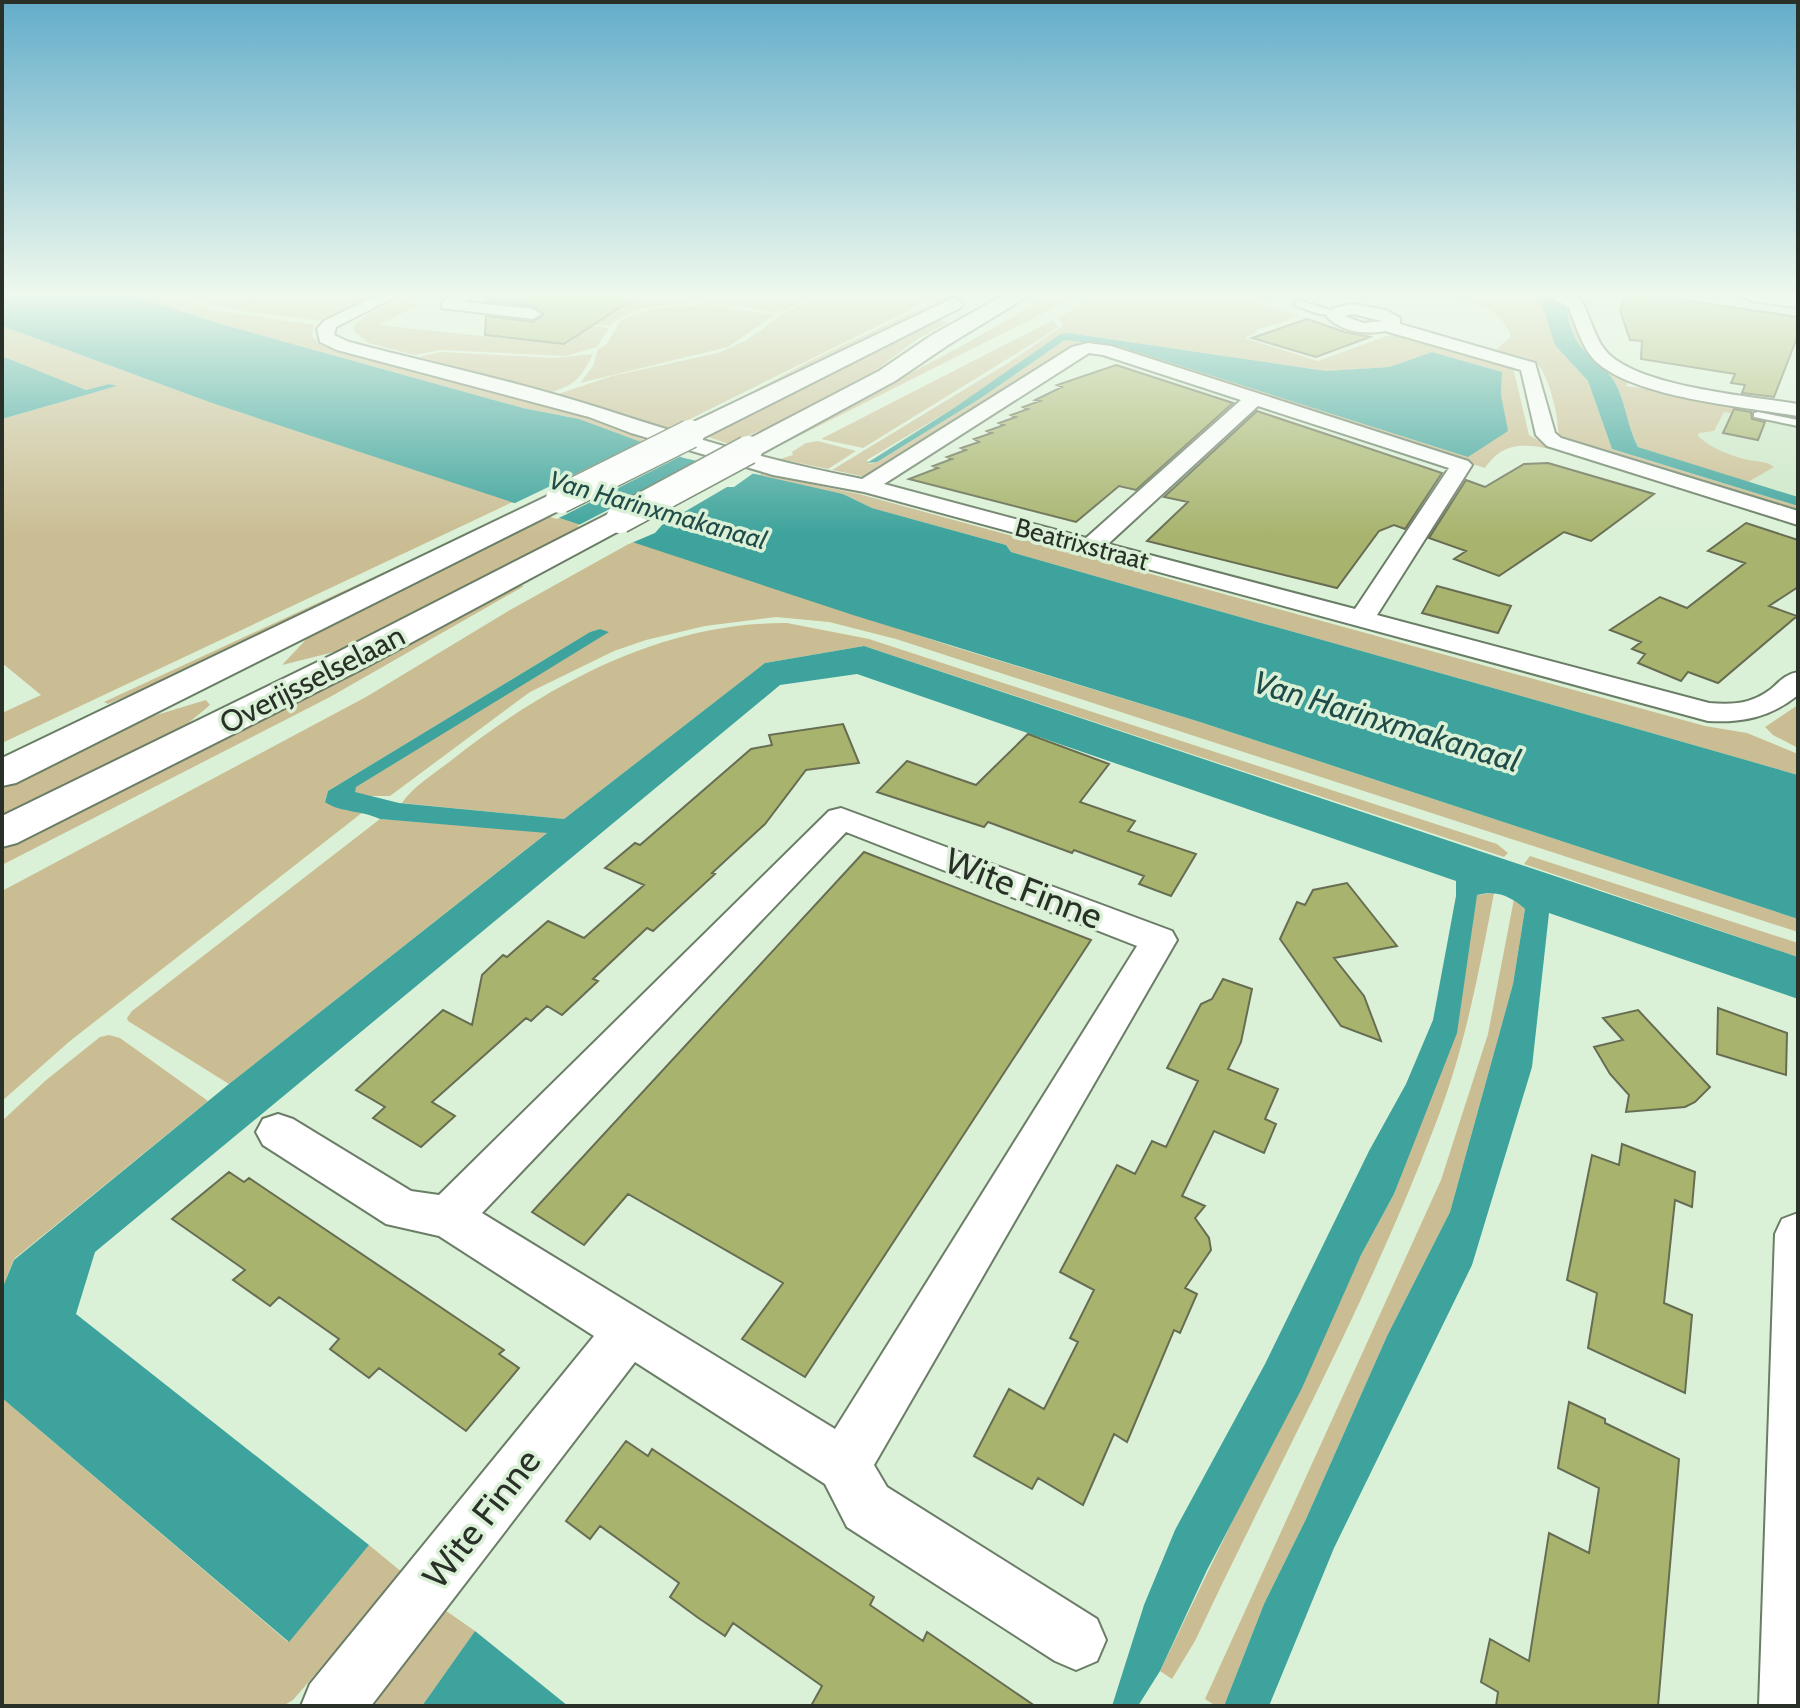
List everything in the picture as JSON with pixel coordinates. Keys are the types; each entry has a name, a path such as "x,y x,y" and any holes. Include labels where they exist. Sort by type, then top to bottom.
{"main road":[{"name":"Overijsselselaan","path":"2,774 809,375"},
{"name":"Overijsselselaan","path":"2,833 349,661 889,375"}],"street":[{"name":"Beatrixstraat","path":"457,375 596,413 638,429 781,470 866,486 1708,712 1729,714 1755,711 1770,705 1798,680"},
{"path":"866,486 1041,375"},
{"path":"1182,375 1461,465 1362,619"},
{"path":"1531,375 1546,435 1554,442 1798,518"},
{"path":"1631,375 1798,410"},
{"path":"1091,546 1255,398"},
{"name":"Wite Finne","path":"448,1217 841,818 1159,940 844,1465"},
{"path":"278,1132 402,1210 448,1217 844,1465 867,1507 1076,1640"},
{"path":"1790,1706 1798,1234"},
{"name":"Wite Finne","path":"332,1706 629,1331"}],"lane":[{"path":"1758,415 1798,423"}],"shaded area":[{"path":"48,375 135,375 212,403 515,501 2,743 2,713 41,695 2,663 2,419 117,386 109,384 86,390"},
{"path":"403,375 430,375 591,419 645,440 638,444 579,419 523,408"},
{"path":"486,375 580,375 567,386 552,392"},
{"path":"586,375 614,375 580,383"},
{"path":"779,375 670,429 558,394 612,376"},
{"path":"784,375 794,375 679,431"},
{"path":"823,375 870,375 764,432 759,431 729,444 702,435"},
{"path":"907,375 921,375 765,453 761,452"},
{"path":"946,375 982,375 863,448 821,439"},
{"path":"989,375 1005,375 867,460 869,464 877,462 1015,375 1038,375 866,477 832,470"},
{"path":"1193,375 1248,375 1507,431 1501,395 1502,375 1515,375 1529,435 1556,450 1535,446 1508,448 1485,468"},
{"path":"1544,375 1582,375 1588,381 1612,449 1798,506 1798,514 1562,441 1558,436 1553,398"},
{"path":"1609,375 1626,375 1630,378 1626,386 1647,389 1658,386 1654,390 1752,409 1749,417 1724,412 1714,431 1699,433 1698,436 1728,454 1774,467 1748,482 1638,447"},
{"path":"1615,384 1798,417 1798,497 1645,450"},
{"path":"818,441 856,451 828,469 780,459 793,455 792,452 806,443"},
{"path":"762,474 859,494 1705,726 1747,733 1798,754 1798,775 1011,552 1006,545 872,508 843,494 752,476"},
{"path":"551,514 584,525 358,646 282,665 316,629"},
{"path":"501,518 230,653 108,704 104,702"},
{"path":"634,541 951,646 1200,722 1798,919 1798,932 896,639 829,622 776,617 705,626 614,651 530,692 390,796 358,796 355,792 355,787 608,632 600,629 590,632 328,791 325,801 345,810 363,812 70,1041 2,1101 2,891 366,697 510,610"},
{"path":"516,584 524,586 330,697 2,865 2,846"},
{"path":"787,623 869,639 1497,844 1508,853 1504,857 864,646 765,663 564,819 402,803 419,785 528,706 609,662 696,633 741,625"},
{"path":"206,700 210,705 167,741 2,822 2,787 130,723"},
{"path":"1798,705 1798,748 1773,735 1765,727"},
{"path":"380,819 548,832 229,1084 128,1021 132,1011"},
{"path":"1530,856 1798,943 1798,957 1524,864"},
{"path":"1494,893 1454,1071 1408,1194 1195,1641 1172,1679 1160,1671 1361,1255 1394,1194 1422,1120 1477,895"},
{"path":"1514,899 1525,909 1513,984 1450,1212 1387,1336 1306,1519 1264,1604 1224,1706 1216,1706 1205,1699 1441,1180 1488,1034"},
{"path":"109,1035 120,1038 208,1101 14,1259 2,1289 2,1121 45,1081 100,1037"},
{"path":"2,1398 288,1642 369,1545 403,1573 293,1700 283,1706 2,1706"},
{"path":"442,1608 475,1631 422,1706 374,1706"}],"water":[{"path":"2,375 48,375 86,390 109,384 117,386 2,419"},
{"name":"Van Harinxmakanaal","path":"135,375 403,375 523,408 579,419 684,458 843,494 872,508 1006,545 1011,552 1798,775 1798,919 1200,722 853,615"},
{"path":"1002,375 1015,375 877,462 867,463"},
{"path":"1208,375 1502,375 1501,395 1508,431 1468,457"},
{"path":"1582,375 1609,375 1614,381 1638,447 1798,497 1798,506 1612,449 1588,381"},
{"path":"600,629 609,632 356,787 355,792 399,803 564,819 765,663 864,646 1798,957 1798,999 1549,913 1532,1067 1472,1265 1334,1548 1269,1706 1224,1706 1264,1604 1306,1519 1387,1336 1450,1212 1513,984 1525,909 1503,895 1477,895 1457,1033 1394,1194 1361,1255 1302,1388 1207,1570 1160,1671 1138,1706 1112,1706 1144,1605 1175,1530 1265,1364 1369,1151 1406,1084 1433,1020 1456,896 1456,881 857,674 780,685 95,1252 76,1314 369,1545 289,1642 2,1398 2,1289 14,1260 229,1084 547,833 380,819 331,806 325,802 328,791 590,632"},
{"path":"475,1631 568,1706 422,1706"}],"pier":[{"path":"644,441 685,454 557,519 511,505"},
{"path":"706,459 755,472 734,487 727,487 662,525 655,533 629,544 577,526"}],"building":[{"path":"1087,375 1146,375 1233,403 1136,490 1119,486 1076,522 909,479 938,468 933,466 966,450 961,448 979,442 974,439 992,433 987,431 1004,425 999,423 1016,417 1011,415 1028,409 1023,407 1040,401 1035,400 1062,387 1057,385"},
{"path":"1735,375 1783,375 1774,397 1742,393 1745,385 1731,383"},
{"path":"1734,409 1751,412 1752,419 1765,422 1758,440 1723,433"},
{"path":"1257,411 1442,473 1405,529 1394,525 1379,531 1337,588 1147,541 1188,502 1164,497"},
{"path":"1548,463 1654,494 1591,541 1564,532 1499,576 1454,559 1466,551 1429,538 1466,480 1485,487 1524,464"},
{"path":"1746,523 1798,540 1798,587 1769,606 1797,616 1718,683 1688,672 1681,681 1638,663 1645,654 1632,649 1641,642 1610,630 1660,597 1687,608 1745,563 1708,551"},
{"path":"1437,586 1511,606 1498,633 1422,613"},
{"path":"843,724 859,763 806,770 765,824 653,931 647,928 593,979 598,981 562,1015 547,1006 531,1021 526,1018 432,1102 455,1116 421,1147 373,1118 385,1107 356,1090 443,1010 472,1025 482,975 503,955 507,957 548,921 584,938 644,885 605,868 635,843 640,845 751,749 772,745 769,735"},
{"path":"1028,734 1109,764 1080,802 1135,821 1128,831 1196,854 1171,896 1139,884 1144,876 1074,850 1072,853 988,822 984,827 877,792 907,761 976,785"},
{"path":"864,852 1091,940 805,1377 742,1339 783,1283 628,1194 584,1245 532,1212"},
{"path":"1347,883 1397,946 1334,958 1364,996 1381,1041 1341,1026 1280,939 1297,902 1305,905 1313,890"},
{"path":"1223,979 1252,989 1241,1042 1228,1069 1278,1089 1265,1119 1276,1124 1264,1153 1214,1131 1182,1196 1205,1206 1195,1218 1209,1238 1211,1250 1185,1288 1197,1294 1180,1333 1174,1330 1127,1442 1114,1434 1083,1505 1038,1478 1032,1489 974,1456 1009,1389 1044,1409 1078,1342 1070,1338 1094,1290 1060,1272 1117,1165 1135,1174 1152,1141 1166,1147 1198,1081 1167,1068 1201,1004 1212,999"},
{"path":"1718,1008 1787,1033 1786,1075 1717,1054"},
{"path":"1638,1010 1710,1087 1695,1102 1685,1107 1626,1112 1629,1095 1610,1074 1594,1047 1623,1040 1603,1018"},
{"path":"1622,1144 1695,1172 1692,1207 1675,1200 1664,1303 1692,1315 1685,1393 1588,1348 1597,1293 1567,1280 1592,1155 1619,1165"},
{"path":"229,1172 244,1182 249,1178 504,1350 499,1354 519,1368 466,1431 379,1368 369,1378 330,1349 339,1339 279,1297 270,1306 233,1280 245,1270 172,1219"},
{"path":"1569,1402 1679,1459 1658,1706 1496,1706 1498,1692 1481,1682 1490,1639 1529,1661 1549,1533 1589,1553 1599,1488 1558,1468"},
{"path":"626,1441 648,1456 652,1449 874,1597 870,1605 923,1641 927,1632 1035,1706 811,1706 822,1686 733,1623 725,1636 697,1617 670,1597 679,1583 600,1526 590,1539 566,1521"}]}
